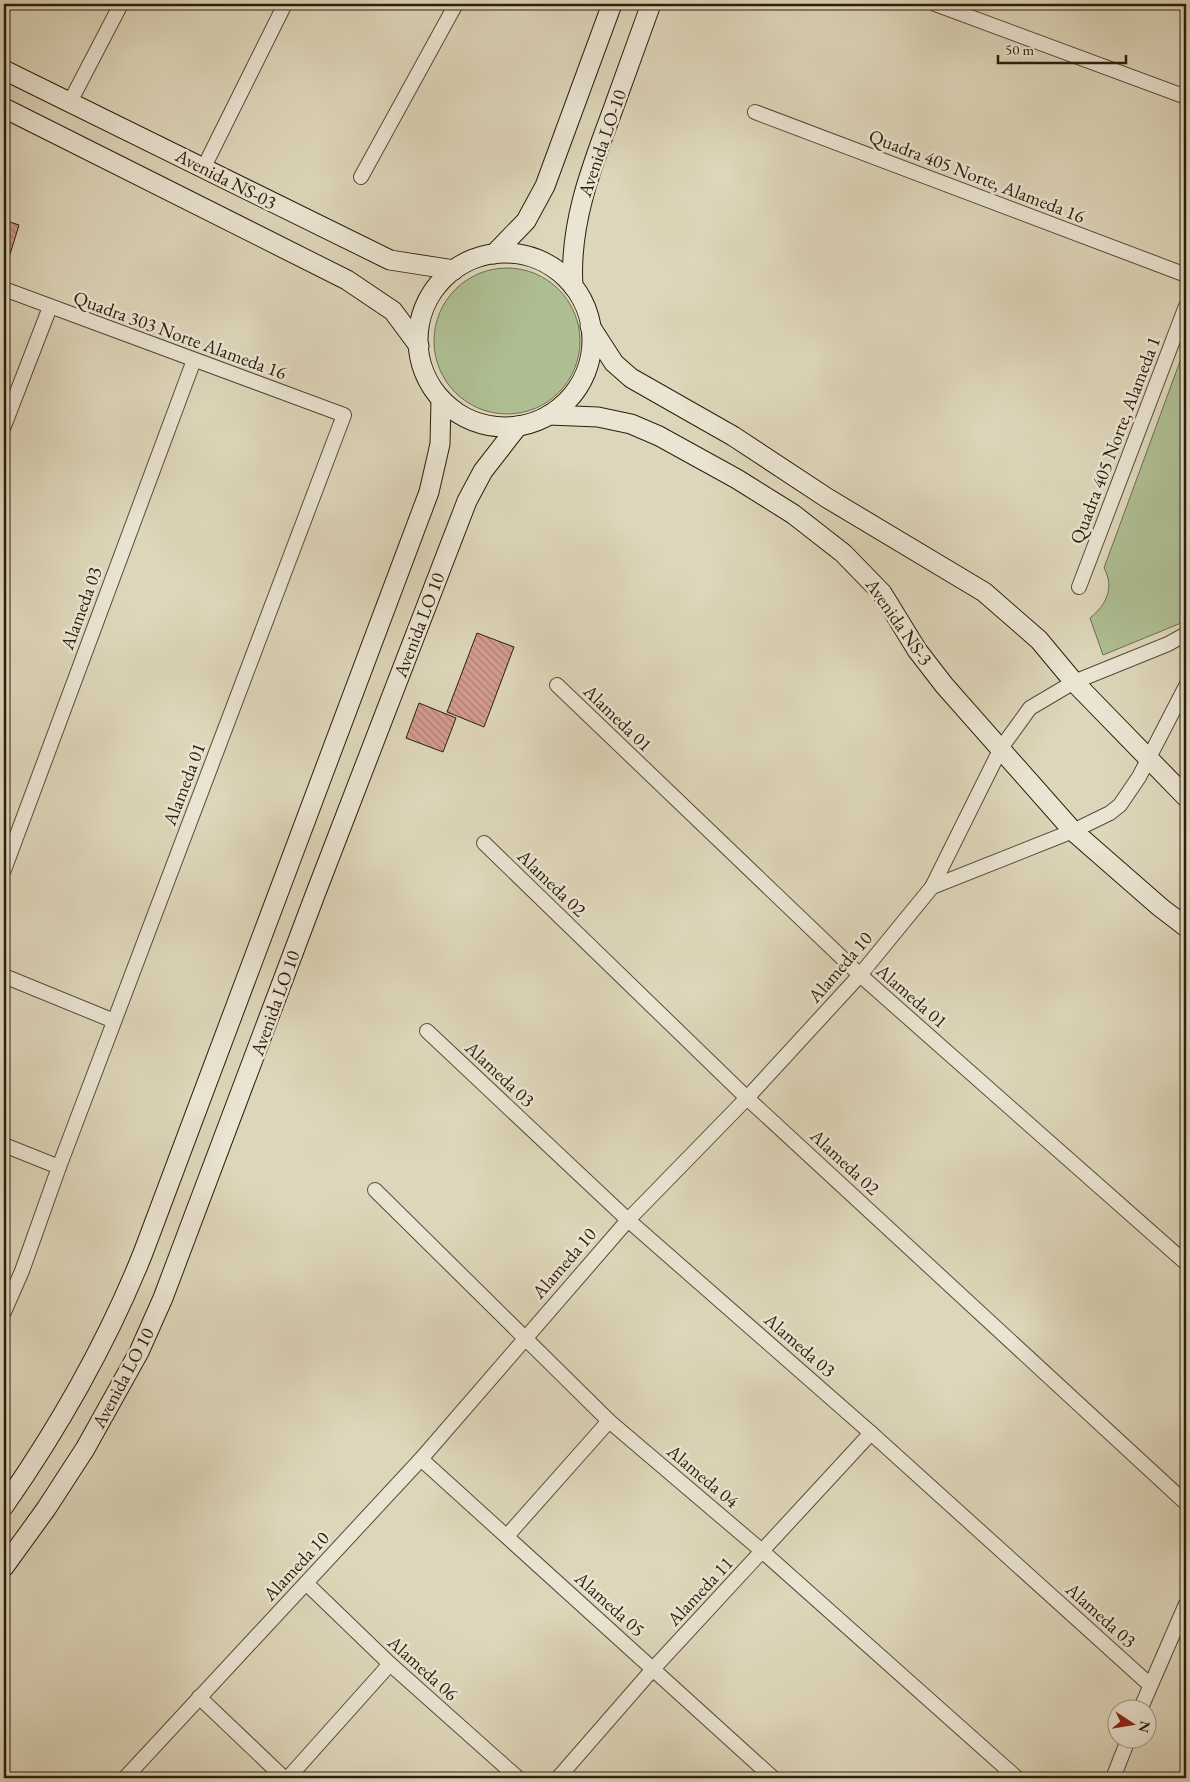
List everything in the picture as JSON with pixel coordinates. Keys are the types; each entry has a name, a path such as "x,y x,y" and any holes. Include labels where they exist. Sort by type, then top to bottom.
{"street":[{"path":"70,102 121,4"},
{"path":"204,167 285,4"},
{"path":"361,177 456,4"},
{"name":"Avenida LO-10","path":"494,254 526,221 545,186 612,4"},
{"name":"Avenida LO-10","path":"573,286 574,247 580,207 590,171 651,4"},
{"path":"935,4 1186,97"},
{"name":"Avenida NS-03","path":"4,70 390,260 454,270"},
{"name":"Avenida NS-03","path":"4,108 347,280 393,311 419,346"},
{"name":"Quadra 405 Norte, Alameda 16","path":"756,112 1186,275"},
{"name":"Avenida NS-3","path":"590,326 590,353 582,378 568,399 549,415 518,426 501,427 476,422 461,415 441,400 427,379 421,363 419,330 426,304 440,282 454,270 477,258 494,254 512,253 538,260 554,268 573,286 582,301 590,326 614,363 631,378 734,436 827,498 984,592 1039,640 1074,682 1186,797"},
{"name":"Quadra 303 Norte Alameda 16","path":"4,289 344,415"},
{"name":"Quadra 405 Norte, Alameda 1","path":"1079,587 1186,306"},
{"path":"4,426 50,307"},
{"name":"Alameda 03","path":"4,870 194,360"},
{"name":"Avenida LO 10","path":"4,1506 77,1391 114,1320 140,1260 429,492 440,444 441,400"},
{"name":"Alameda 01","path":"59,1167 344,415"},
{"name":"Avenida NS-3","path":"549,415 598,417 631,424 659,436 738,479 793,514 843,553 882,593 930,668 1073,831 1160,907 1186,927"},
{"name":"Avenida LO 10","path":"4,1567 52,1501 85,1449 155,1317 192,1225 315,895 467,501 482,471 518,426"},
{"path":"932,887 1001,748 1030,708 1074,682 1168,644 1186,634"},
{"name":"Alameda 01","path":"557,685 860,974 1186,1263"},
{"name":"Alameda 10","path":"125,1778 421,1458 524,1337 628,1220 748,1098 860,974 932,887 1073,831 1110,813 1120,805 1149,758 1186,686"},
{"name":"Alameda 02","path":"484,843 748,1098 1186,1503"},
{"path":"4,976 114,1021"},
{"name":"Alameda 03","path":"427,1032 628,1220 871,1432 1149,1684"},
{"path":"4,1145 59,1167 26,1262 4,1312"},
{"name":"Alameda 04","path":"374,1190 609,1421 762,1551 1017,1778"},
{"path":"506,1536 609,1421"},
{"name":"Alameda 11","path":"558,1778 653,1669 871,1432"},
{"name":"Alameda 05","path":"421,1458 773,1778"},
{"name":"Alameda 06","path":"306,1583 390,1664 518,1778"},
{"path":"1143,1700 1186,1604"},
{"path":"288,1778 390,1664"},
{"path":"199,1697 284,1778"},
{"path":"1113,1778 1124,1750"}],"green space":[{"path":"507,268 535,274 547,280 558,290 568,301 574,313 580,341 574,369 568,381 558,392 547,402 535,408 507,414 479,408 467,402 456,392 446,381 440,369 434,341 440,313 446,301 456,290 467,280 479,274"},
{"path":"1186,345 1186,621 1103,655 1090,618 1100,608 1107,596 1109,582 1104,568"}],"building":[{"path":"4,220 19,225 7,264 4,264"},
{"path":"477,633 514,647 484,727 447,712"},
{"path":"419,703 456,718 443,752 406,738"}]}
